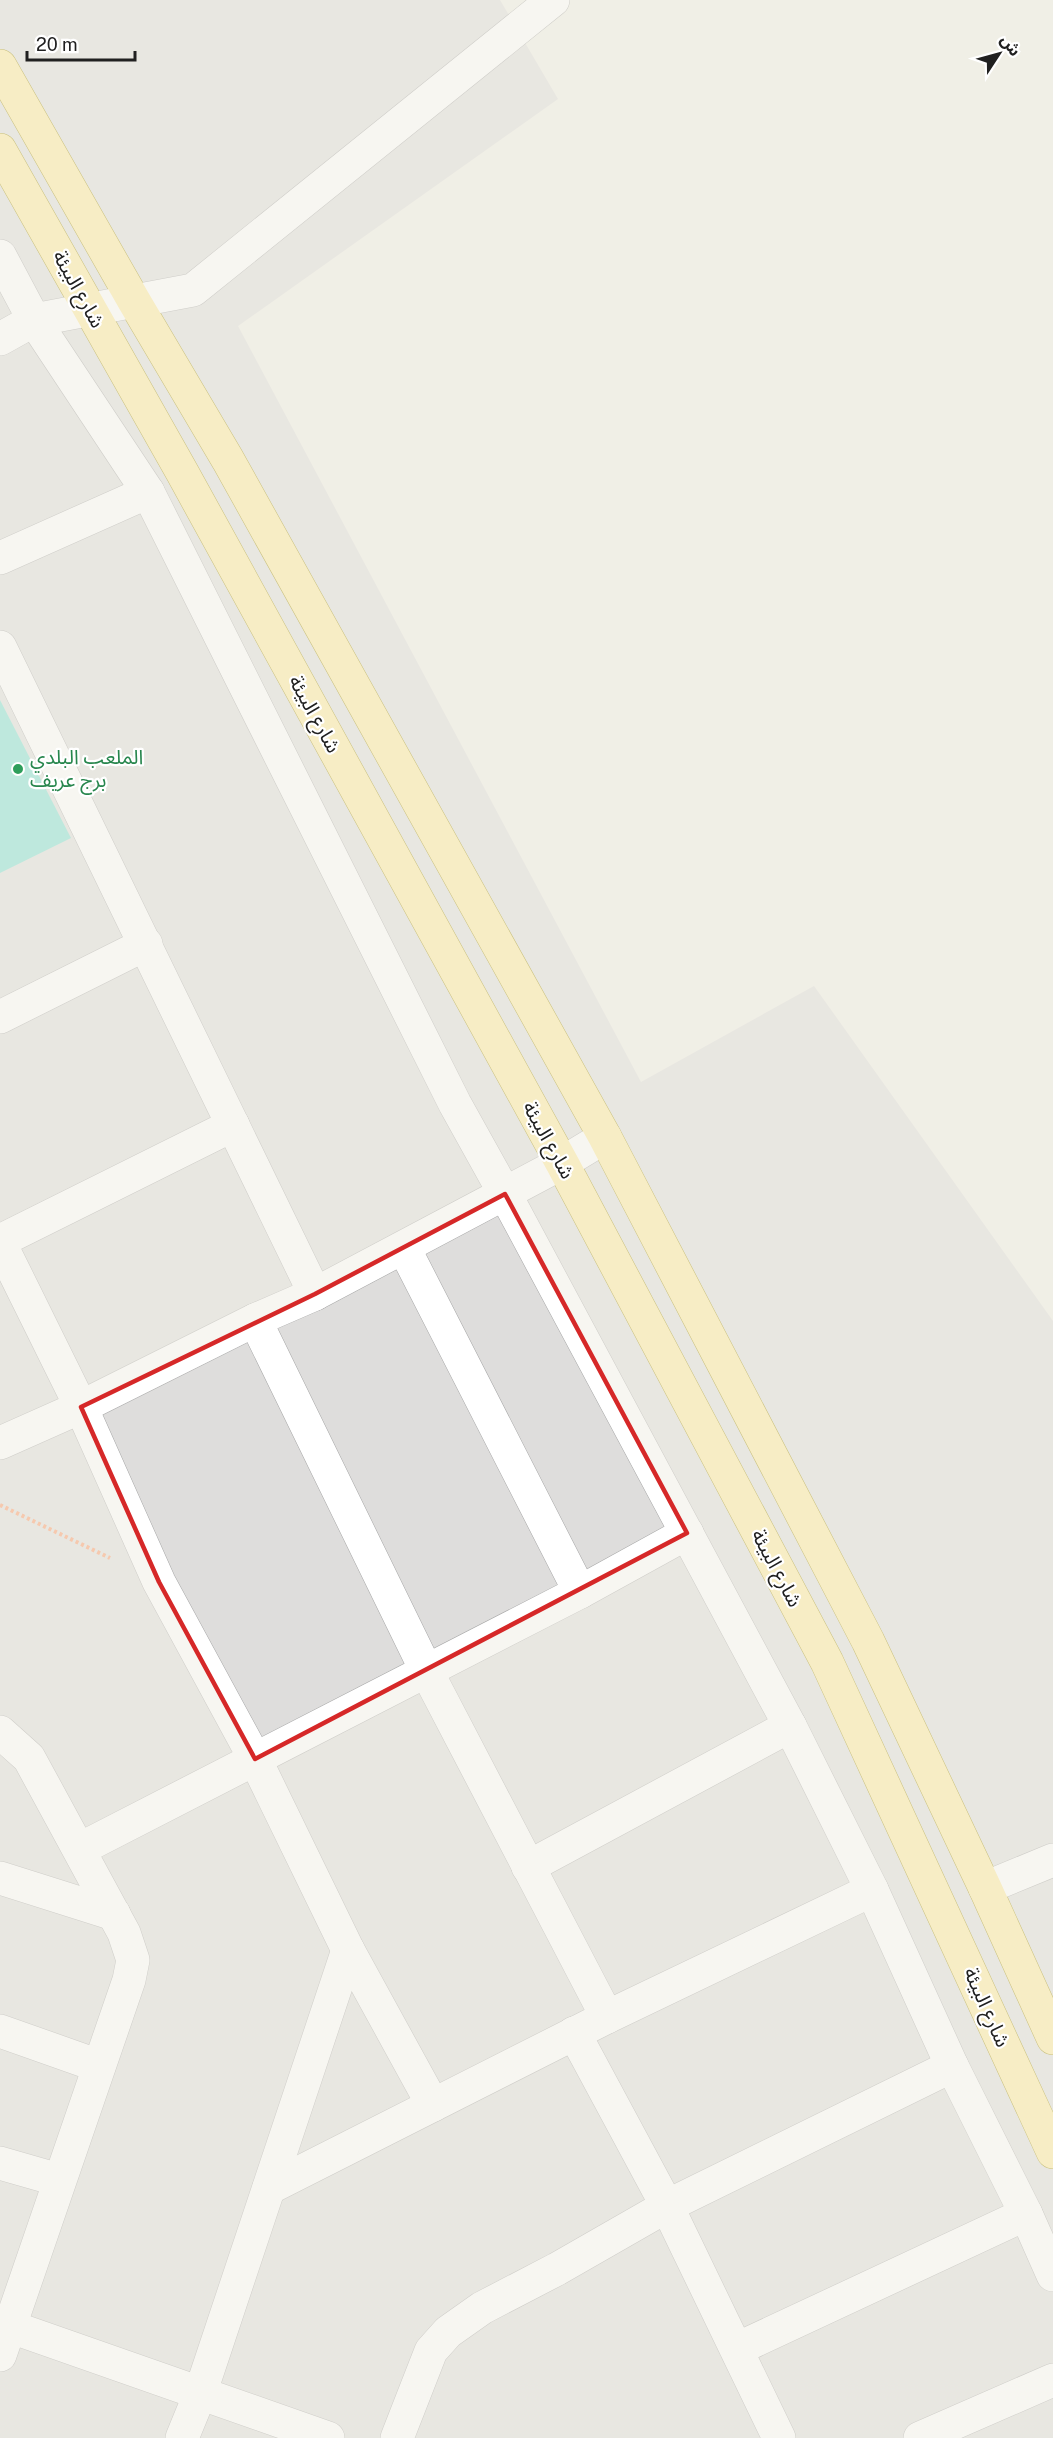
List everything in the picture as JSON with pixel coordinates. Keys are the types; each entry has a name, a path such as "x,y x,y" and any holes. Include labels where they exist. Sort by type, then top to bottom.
{"main road":[{"path":"0,66 134,301 234,470 605,1137 868,1641 1053,2038"},
{"name":"شارع البيئة","path":"0,150 182,472 562,1163 827,1662 1053,2152"}],"street":[{"path":"0,339 34,320 193,290 553,0"},
{"path":"0,256 34,320 148,492 449,1093 790,1726 872,1890 952,2066 1026,2214 1053,2275"},
{"path":"0,558 148,492"},
{"path":"0,647 315,1294"},
{"path":"0,1017 146,944"},
{"path":"233,1125 0,1242 81,1407 159,1582 255,1759 348,1950 433,2105"},
{"path":"0,1443 81,1407 255,1320 315,1294 505,1194 605,1137"},
{"path":"404,1248 580,1592"},
{"path":"255,1320 427,1671 607,2017"},
{"path":"80,1849 580,1592 687,1533"},
{"path":"528,1867 790,1726"},
{"path":"0,1732 28,1758 114,1914 133,1960 129,1980 3,2335 200,2394 328,2438"},
{"path":"985,1888 1053,1860"},
{"path":"0,1878 114,1914"},
{"path":"269,2188 574,2033 872,1890"},
{"path":"182,2438 200,2394 348,1950"},
{"path":"0,2031 99,2066"},
{"path":"574,2033 667,2206 779,2438"},
{"path":"397,2438 431,2351 448,2331 482,2308 557,2269 667,2206 952,2066"},
{"path":"0,2163 59,2180"},
{"path":"737,2349 1026,2214"},
{"path":"920,2438 1053,2380"}],"path":[{"path":"0,1505 159,1582"}],"highlighted area":[{"path":"505,1194 687,1533 255,1759 159,1582 81,1407 315,1294"}],"shaded area":[{"path":"0,0 500,0 558,99 238,326 641,1082 814,986 1053,1321 1053,2438 0,2438"},
{"name":"الملعب البلدي برج عريف","path":"0,700 71,838 0,873"}],"place":[{"name":"الملعب البلدي برج عريف","path":"18,769"}]}
